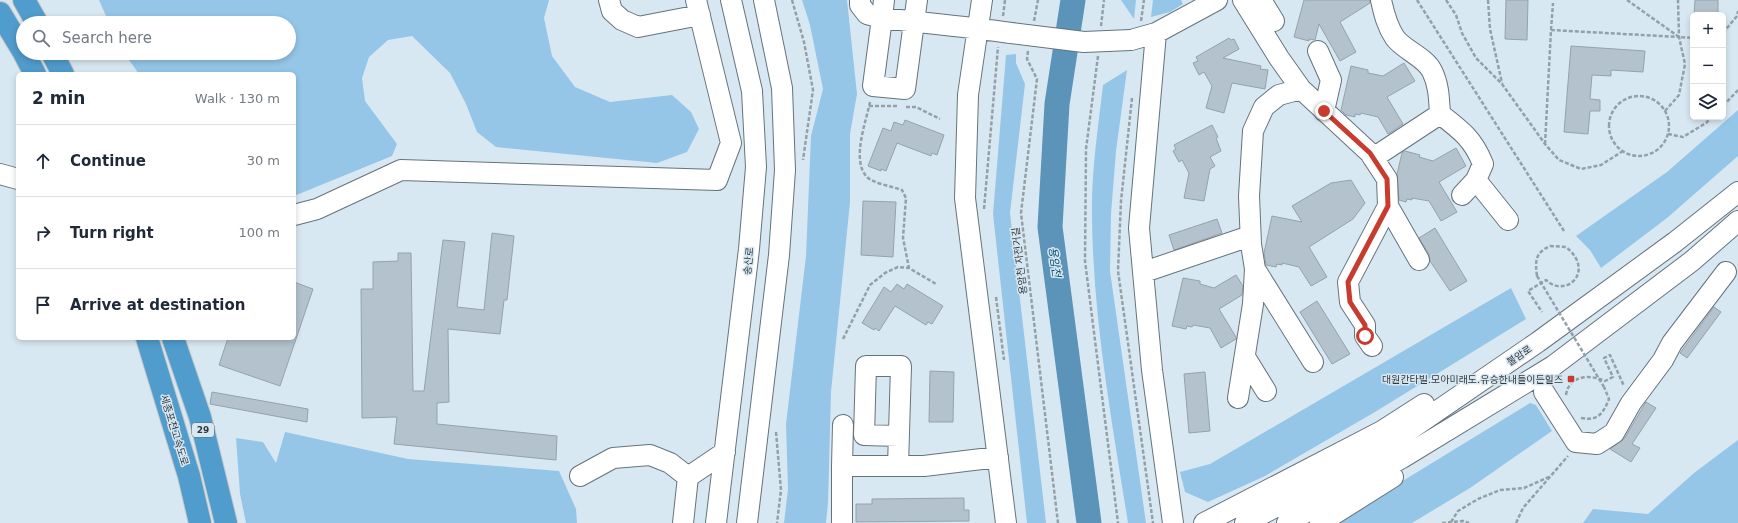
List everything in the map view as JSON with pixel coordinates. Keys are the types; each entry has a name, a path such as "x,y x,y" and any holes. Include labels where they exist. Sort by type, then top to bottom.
{"highway":[{"path":"24,0 33,16"},
{"path":"0,13 16,40"},
{"path":"56,60 62,72"},
{"name":"세종포천고속도로","path":"148,340 189,476 200,523"},
{"name":"29","path":"174,340 200,417 226,523"}],"street":[{"path":"296,214 317,209 401,170 717,180 731,143 698,8 638,27 622,20 612,11 610,0"},
{"name":"송산로","path":"716,523 749,249 756,167 752,91 732,0"},
{"path":"747,523 779,255 785,170 782,88 764,0"},
{"path":"860,0 860,5 867,14 883,9 914,22 1084,42 1143,32 1217,0"},
{"path":"883,9 873,86 905,89 917,0"},
{"path":"982,0 968,95 965,198 1006,523"},
{"path":"1243,0 1279,58 1301,89 1373,158 1387,179 1388,206 1419,260"},
{"path":"1261,0 1274,22"},
{"path":"1382,0 1385,19 1396,39 1414,53 1431,70 1438,89 1440,114 1462,130 1476,148 1483,164 1476,180 1462,195"},
{"path":"1143,32 1139,228 1152,370 1175,523"},
{"path":"1318,51 1331,80 1324,111"},
{"path":"1238,398 1253,304 1256,268 1250,236 1249,196 1253,131 1264,107 1280,95 1301,89"},
{"path":"1373,158 1440,114"},
{"path":"0,174 16,178"},
{"path":"1675,242 1738,178"},
{"path":"1476,180 1508,220"},
{"name":"불암로","path":"1246,523 1310,489 1392,442 1538,342 1675,242 1738,192"},
{"path":"1372,346 1365,336 1365,325 1350,302 1348,282 1388,206"},
{"path":"1700,256 1738,221"},
{"path":"1320,523 1508,405 1553,366 1700,256 1738,233"},
{"path":"1144,272 1250,236"},
{"path":"1544,392 1576,442 1597,444 1614,433 1631,403 1663,360 1672,343 1732,276 1700,256"},
{"path":"1256,268 1313,362"},
{"path":"1204,523 1382,431 1484,365 1538,342"},
{"path":"1245,357 1266,391"},
{"path":"1287,523 1402,458 1553,366"},
{"path":"842,523 843,425"},
{"path":"758,431 759,523"},
{"path":"898,466 899,436"},
{"path":"683,523 688,477 725,452"},
{"path":"580,476 613,458 650,456 670,463 688,477"},
{"path":"842,466 924,466 998,457"}],"path":[{"path":"984,211 1005,32 1005,0"},
{"path":"1033,23 1038,0"},
{"path":"1101,31 1104,0"},
{"path":"1143,32 1144,0"},
{"path":"1417,0 1564,231"},
{"path":"1446,0 1456,15 1462,33 1476,58 1502,84 1545,144 1559,160 1581,169 1600,165 1623,151"},
{"path":"1488,0 1490,29 1502,84"},
{"path":"1627,0 1679,37"},
{"path":"1665,111 1679,95 1685,64 1679,37 1678,0"},
{"path":"1545,144 1553,4"},
{"path":"1726,29 1737,16 1738,11"},
{"path":"1551,30 1690,38"},
{"name":"용암천 자전거길","path":"1030,45 1027,59 1038,79 1021,213 1058,523"},
{"path":"1098,55 1086,149 1085,261 1118,523"},
{"path":"873,86 860,146 861,168 868,178 902,190 906,198 903,238 909,268"},
{"path":"1726,103 1738,90"},
{"path":"1632,97 1647,97 1661,105 1665,111 1669,119 1668,134 1660,148 1646,156 1631,156 1617,148 1609,134 1610,118 1618,104 1632,97"},
{"path":"869,106 916,107 940,119"},
{"path":"1668,134 1683,136 1709,120"},
{"path":"1542,312 1528,291 1540,284 1546,280 1552,286 1566,286 1574,281 1578,274 1580,265 1577,257 1566,247 1550,246 1538,255 1535,262 1537,276 1541,282 1545,289 1561,315 1604,387 1609,399 1605,409 1598,416 1590,420 1580,418 1576,414"},
{"path":"843,339 870,285 885,273 898,267 909,268 936,284"},
{"path":"996,296 1004,366"},
{"path":"1565,400 1566,392 1573,382 1578,379 1590,377 1605,381 1613,376 1604,358 1610,355 1631,403"},
{"path":"1516,523 1523,508 1563,463 1576,442"},
{"path":"1450,522 1458,511 1478,499 1500,490 1524,488 1549,477"},
{"path":"1442,523 1463,521 1469,523"}],"shaded area":[{"path":"99,0 549,0 544,18 552,56 575,87 610,102 672,95 691,112 699,129 687,152 657,163 496,147 477,132 466,104 450,73 412,36 388,40 369,57 362,78 365,101 397,144 392,156 296,195 296,72 138,72 129,60 296,60 296,16 106,16"},
{"path":"802,0 847,0 857,94 850,134 850,202 831,392 828,503 826,523 784,523 788,489 786,424 806,256 811,136 823,89 810,25"},
{"path":"1121,0 1136,0 1134,19"},
{"path":"1153,0 1181,0 1183,4 1170,12 1151,17"},
{"path":"1016,54 1016,63 1025,84 1010,213 1046,523 1027,523 993,214 1006,55"},
{"path":"1127,70 1116,151 1111,214 1110,271 1146,523 1128,523 1104,371 1093,256 1092,200 1095,151 1103,85"},
{"path":"1738,110 1738,156 1667,218 1601,268 1590,250 1576,236 1667,172"},
{"path":"1511,288 1526,319 1375,412 1265,476 1208,502 1185,492 1180,472 1210,464"},
{"path":"1530,403 1536,405 1552,431 1470,488 1412,523 1334,523"},
{"path":"285,432 408,459 559,471 576,509 577,523 246,523 240,494 236,438 263,442 276,463"},
{"path":"1738,440 1738,523 1583,523 1593,509 1648,514 1694,473"}],"building":[{"path":"1304,0 1370,0 1370,3 1340,22 1356,52 1340,61 1319,24 1315,40 1309,39 1309,41 1294,37"},
{"path":"1506,0 1528,0 1527,40 1505,39"},
{"path":"1695,0 1718,0 1718,12 1694,12"},
{"path":"1229,38 1231,40 1234,39 1239,49 1223,58 1261,66 1260,69 1268,70 1265,89 1232,83 1224,113 1206,108 1212,86 1204,72 1199,75 1193,63 1198,61 1196,57"},
{"path":"1571,46 1645,51 1643,72 1611,70 1611,76 1592,75 1590,99 1600,100 1600,111 1590,111 1588,134 1564,132"},
{"path":"1404,63 1415,81 1387,97 1403,124 1388,134 1378,117 1361,113 1360,115 1355,114 1355,117 1346,115 1341,110 1351,66 1368,70 1368,73 1383,76"},
{"path":"905,120 944,135 937,155 932,153 931,156 897,143 886,171 881,169 881,171 868,166 883,128 891,131 894,122 903,125"},
{"path":"1212,125 1218,137 1216,138 1221,151 1210,157 1215,166 1210,169 1204,201 1184,198 1189,173 1182,160 1179,162 1173,151 1176,149 1174,145"},
{"path":"1456,148 1466,166 1439,182 1457,212 1441,221 1429,201 1412,198 1412,200 1407,199 1406,202 1399,200 1397,174 1402,153 1405,151 1420,155 1419,157 1433,161"},
{"path":"1351,180 1365,203 1353,219 1309,247 1327,277 1311,286 1299,267 1282,263 1282,265 1277,264 1276,267 1266,265 1264,253 1272,216 1302,222 1292,206 1331,183"},
{"path":"863,201 896,202 893,257 861,255"},
{"path":"1217,219 1222,233 1174,250 1169,235"},
{"path":"1435,228 1467,281 1450,291 1430,261 1429,254 1419,238"},
{"path":"492,233 514,236 507,300 504,300 500,334 448,329 449,402 437,403 437,424 557,436 556,460 394,444 397,417 362,418 361,289 373,289 373,262 398,261 398,253 411,253 413,391 424,391 443,240 465,242 457,307 484,310"},
{"path":"1236,275 1243,286 1242,295 1219,309 1236,339 1221,348 1210,328 1193,325 1192,327 1187,326 1186,329 1172,326 1183,278 1200,281 1200,284 1214,288"},
{"path":"296,283 313,289 296,339"},
{"path":"897,284 904,289 907,284 943,306 932,324 928,322 926,325 895,306 879,331 875,328 874,330 862,323 884,287 891,292"},
{"path":"1317,301 1350,354 1332,364 1300,312"},
{"path":"1714,307 1721,312 1687,358 1680,353"},
{"path":"227,340 296,340 280,386 219,365"},
{"path":"930,371 954,372 953,422 929,422"},
{"path":"1205,372 1210,431 1189,433 1184,374"},
{"path":"212,392 308,409 307,422 210,404"},
{"path":"1646,402 1656,408 1632,444 1640,448 1631,462 1610,449 1624,439"},
{"path":"964,498 964,510 969,510 969,521 856,522 856,504 872,504 872,499"}],"waterway":[{"name":"용암천","path":"1073,0 1057,104 1050,227 1089,523"}],"place":[{"name":"대원칸타빌.모아미래도.유승한내들이든힐즈","path":"1571,379"}],"route":[{"path":"1324,111 1370,153 1387,179 1388,206 1348,282 1350,302 1365,325 1365,336"}]}
